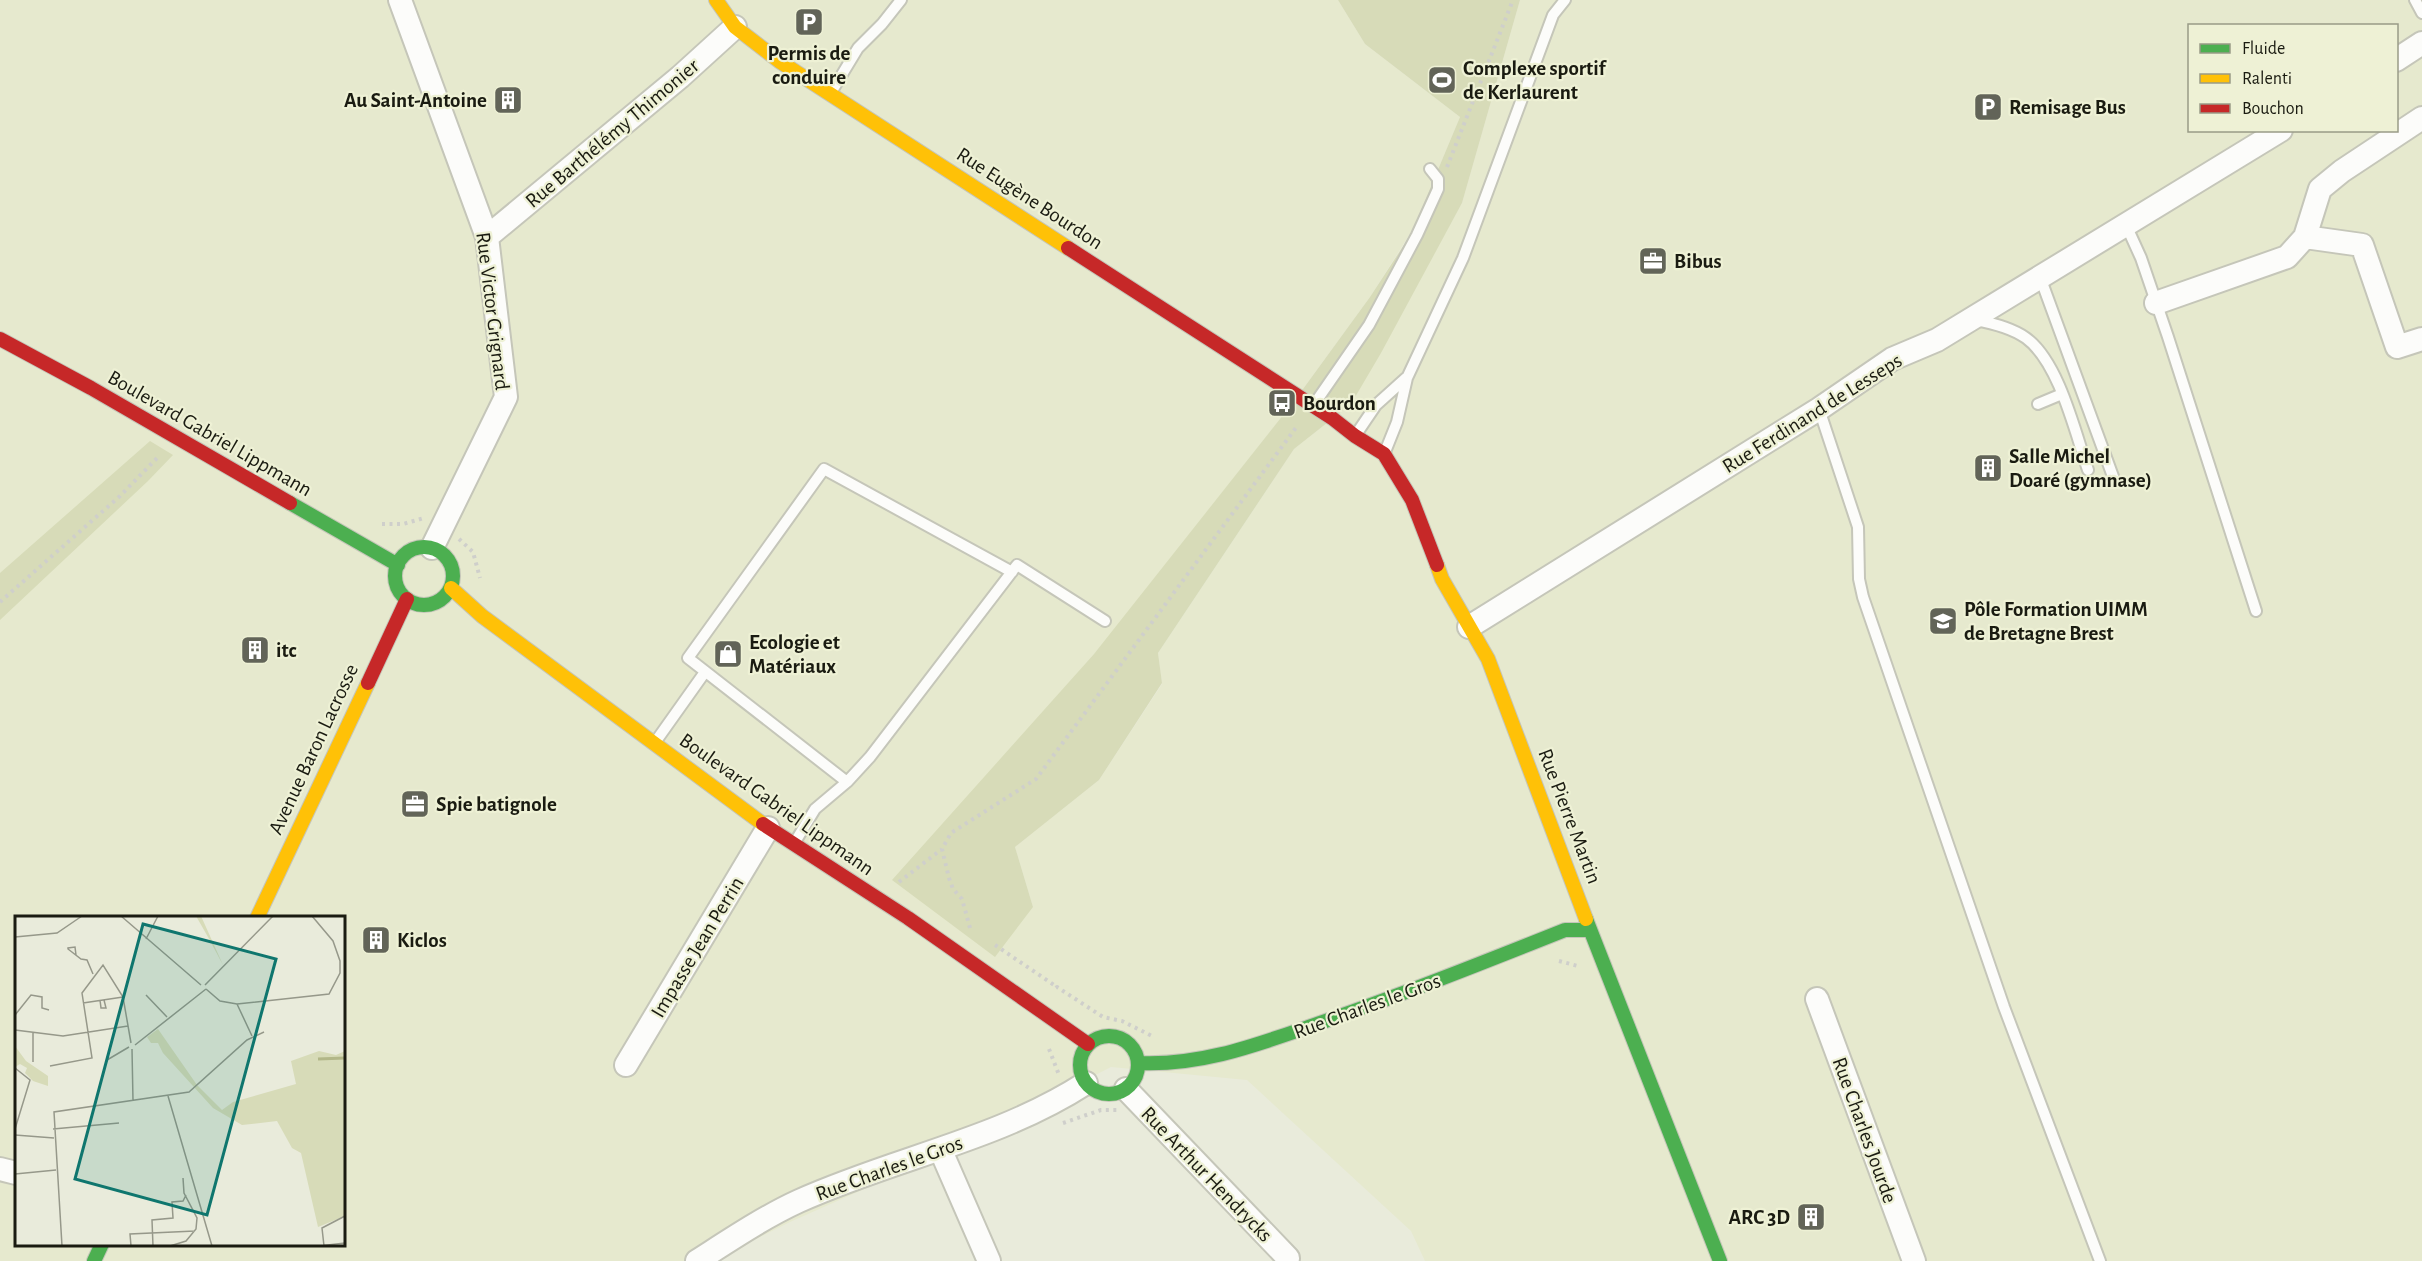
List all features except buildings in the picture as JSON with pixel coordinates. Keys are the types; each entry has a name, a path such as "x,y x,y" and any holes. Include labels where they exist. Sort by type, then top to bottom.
{"street":[{"name":"Rue Victor Grignard","path":"400,0 486,237 506,397 432,548"},
{"name":"Rue Eugène Bourdon","path":"716,0 735,27 779,61 1332,418"},
{"name":"Rue Barthélémy Thimonier","path":"486,237 680,77 735,27"},
{"path":"2398,59 2422,43"},
{"path":"2156,303 2287,257 2304,237 2320,189 2342,171 2422,118"},
{"name":"Rue Ferdinand de Lesseps","path":"1469,627 1819,409 1892,359 1937,340 1971,320 2278,132"},
{"path":"2304,237 2362,244 2397,347 2422,339"},
{"name":"Boulevard Gabriel Lippmann","path":"0,339 398,565"},
{"name":"Rue Pierre Martin","path":"1332,418 1384,454 1412,500 1443,579 1488,659 1590,930 1720,1261"},
{"path":"424,547 432,548 441,552 452,568 453,578 451,588 440,600 423,605 407,599 396,584 398,565 408,552 424,547"},
{"name":"Boulevard Gabriel Lippmann","path":"451,588 482,616 768,828 908,918 1088,1044"},
{"name":"Avenue Baron Lacrosse","path":"258,916 407,599"},
{"name":"Impasse Jean Perrin","path":"626,1065 768,828"},
{"name":"Rue Charles le Gros","path":"1138,1063 1159,1065 1189,1063 1221,1056 1370,1007 1565,930 1590,930"},
{"name":"Rue Charles Jourde","path":"1817,999 1914,1261"},
{"path":"1115,1036 1131,1046 1138,1063 1132,1097 1100,1093 1086,1083 1080,1068 1083,1051 1088,1044 1096,1038 1115,1036"},
{"name":"Rue Charles le Gros","path":"698,1261 736,1236 798,1201 868,1174 941,1151 1016,1120 1067,1096 1086,1083"},
{"name":"Rue Arthur Hendrycks","path":"1132,1097 1288,1258"},
{"path":"941,1151 989,1261"},
{"path":"0,1169 15,1173"},
{"path":"94,1261 102,1246"}],"lane":[{"path":"831,94 858,48 882,24 901,0"},
{"path":"1384,454 1397,422 1407,378 1463,258 1553,15 1565,0"},
{"path":"2415,0 2422,13"},
{"path":"1313,405 1369,325 1417,235 1438,189 1438,179 1430,169"},
{"path":"2126,225 2156,303 2256,611"},
{"path":"2040,277 2115,482"},
{"path":"1971,320 2007,328 2027,339 2044,356 2056,378 2088,470"},
{"path":"1355,436 1376,405 1407,378"},
{"path":"2038,404 2062,394"},
{"path":"1819,409 1858,527 1859,579 1863,597 2004,1007 2100,1261"},
{"path":"847,782 687,658 824,469 1012,572"},
{"path":"793,844 815,809 847,782 870,757 1017,565 1105,621"},
{"path":"654,743 670,724 705,672"}],"path":[{"path":"1438,189 1513,0"},
{"path":"899,882 942,849 951,833 1036,779 1313,405"},
{"path":"0,603 120,496 157,459 174,437"},
{"path":"942,849 951,884 963,900 970,928"},
{"path":"1557,960 1582,967"},
{"path":"1094,1112 1117,1110 1132,1097"}],"shaded area":[{"path":"0,0 1338,0 1365,44 1460,117 1413,229 1370,297 1295,400 1103,644 958,808 1033,907 1015,847 1099,780 1162,684 1158,653 1294,449 1351,404 1462,203 1520,0 2422,0 2422,1261 1425,1261 1411,1231 1247,1080 1111,1067 916,1166 790,1222 712,1261 0,1261"},
{"path":"1338,0 1520,0 1462,203 1351,404 1294,449 1158,653 1162,683 1099,780 1015,847 1033,907 995,957 892,880 1094,654 1295,400 1370,297 1411,234 1460,117 1365,44"},
{"path":"150,441 173,455 0,620 0,573"}],"traffic: fast":[{"path":"290,503 398,565"},
{"path":"424,547 440,552 448,560 453,576 448,592 440,600 424,605 408,600 400,592 395,576 400,560 408,552 424,547"},
{"path":"1586,919 1720,1261"},
{"path":"1138,1063 1206,1058 1249,1047 1377,1003 1565,930 1590,930"},
{"path":"1103,1036 1115,1036 1130,1044 1138,1059 1138,1065 1138,1071 1130,1086 1115,1094 1103,1094 1088,1086 1080,1071 1080,1059 1088,1044 1103,1036"},
{"path":"94,1261 101,1246"}],"traffic: slow":[{"path":"716,0 735,27 779,61 1068,248"},
{"path":"1437,565 1442,579 1488,659 1586,919"},
{"path":"451,588 482,616 763,824"},
{"path":"258,916 368,683"}],"traffic: jam":[{"path":"1068,248 1384,454 1412,500 1437,565"},
{"path":"0,339 91,388 290,503"},
{"path":"368,683 407,599"},
{"path":"763,824 908,918 1088,1044"}],"place":[{"name":"Permis de conduire","path":"809,22"},
{"name":"Complexe sportif de Kerlaurent","path":"1442,80"},
{"name":"Au Saint-Antoine","path":"508,100"},
{"name":"Remisage Bus","path":"1988,107"},
{"name":"Bibus","path":"1653,261"},
{"name":"Bourdon","path":"1282,403"},
{"name":"Salle Michel Doaré (gymnase)","path":"1988,468"},
{"name":"Pôle Formation UIMM de Bretagne Brest","path":"1943,621"},
{"name":"itc","path":"255,650"},
{"name":"Ecologie et Matériaux","path":"728,654"},
{"name":"Spie batignole","path":"415,804"},
{"name":"Kiclos","path":"376,940"},
{"name":"ARC 3D","path":"1811,1217"}]}
